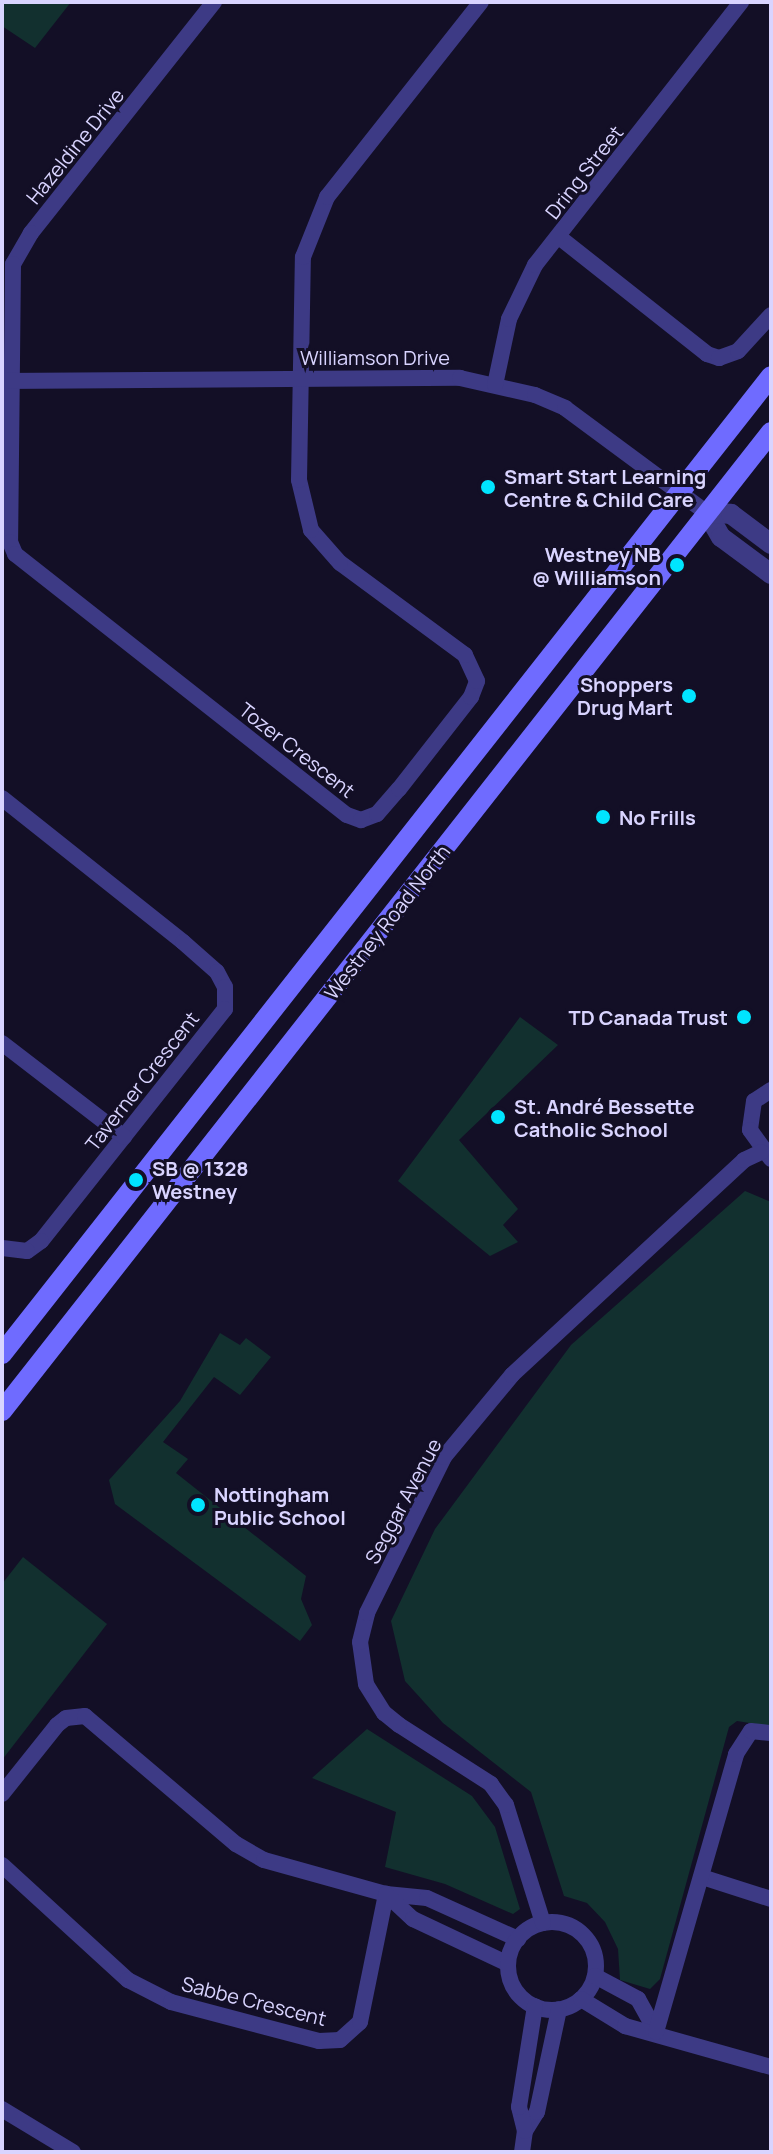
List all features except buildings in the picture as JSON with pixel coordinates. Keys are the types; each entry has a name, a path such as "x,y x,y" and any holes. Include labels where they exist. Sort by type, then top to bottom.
{"main road":[{"name":"Westney Road North","path":"2,1354 771,376"},
{"name":"Westney Road North","path":"2,1411 771,432"}],"street":[{"name":"Hazeldine Drive","path":"6,381 13,264 31,233 214,2"},
{"path":"303,377 298,289 311,227 327,197 481,2"},
{"name":"Dring Street","path":"495,385 516,300 535,265 741,2"},
{"path":"559,237 707,354 719,358 738,351 771,315"},
{"name":"Williamson Drive","path":"6,381 429,375 495,385 565,408 707,513"},
{"name":"Tozer Crescent","path":"6,381 10,542 15,554 347,815 361,820 377,814 471,697 475,670 465,655 340,563 311,530 299,480 303,377"},
{"path":"707,513 731,514 771,544"},
{"path":"707,513 721,537 771,574"},
{"name":"Taverner Crescent","path":"2,798 183,942 217,972 225,987 225,1009 41,1241 27,1251 2,1248"},
{"path":"2,1043 124,1137"},
{"path":"766,1155 750,1130 754,1101 771,1090"},
{"name":"Seggar Avenue","path":"543,1923 506,1805 491,1784 399,1725 384,1713 366,1684 360,1642 367,1613 444,1457 512,1375 744,1160 766,1155"},
{"path":"2,1794 57,1725 66,1718 85,1716 236,1844 264,1860 386,1894 427,1898 518,1939"},
{"path":"656,2032 736,1754 751,1731 771,1733"},
{"name":"Sabbe Crescent","path":"2,1865 128,1980 171,2002 319,2041 340,2040 360,2022 386,1894"},
{"path":"702,1877 771,1899"},
{"path":"386,1894 413,1919 508,1964"},
{"path":"543,1923 572,1927 592,1947 595,1976 581,1999 559,2009 535,2006 515,1989 508,1964 518,1939 543,1923"},
{"path":"595,1976 638,1999 656,2032"},
{"path":"581,1999 625,2026 656,2032 677,2044 771,2067"},
{"path":"522,2152 525,2131 519,2107 535,2006"},
{"path":"525,2131 537,2112 559,2009"},
{"path":"2,2109 73,2152"}],"green space":[{"path":"2,2 71,2 35,48 2,26"},
{"path":"520,1017 558,1045 459,1140 518,1209 503,1225 518,1242 490,1256 398,1181"},
{"path":"745,1191 771,1202 771,1715 769,1726 737,1721 729,1727 660,1979 650,1989 620,1980 618,1949 605,1922 587,1903 564,1896 531,1792 443,1723 405,1681 391,1621 435,1529 571,1345"},
{"path":"220,1333 240,1345 246,1338 271,1357 240,1395 214,1377 163,1442 188,1459 176,1473 306,1576 301,1599 312,1625 300,1641 115,1504 109,1480 180,1401"},
{"path":"23,1557 107,1624 2,1760 2,1584"},
{"path":"367,1729 472,1796 495,1827 520,1909 513,1914 445,1884 385,1867 396,1812 312,1778"}],"place":[{"name":"Smart Start Learning Centre & Child Care","path":"488,487"},
{"name":"Westney NB @ Williamson","path":"677,565"},
{"name":"Shoppers Drug Mart","path":"689,696"},
{"name":"No Frills","path":"603,817"},
{"name":"TD Canada Trust","path":"744,1017"},
{"name":"St. André Bessette Catholic School","path":"498,1117"},
{"name":"SB @ 1328 Westney","path":"136,1180"},
{"name":"Nottingham Public School","path":"198,1505"}]}
